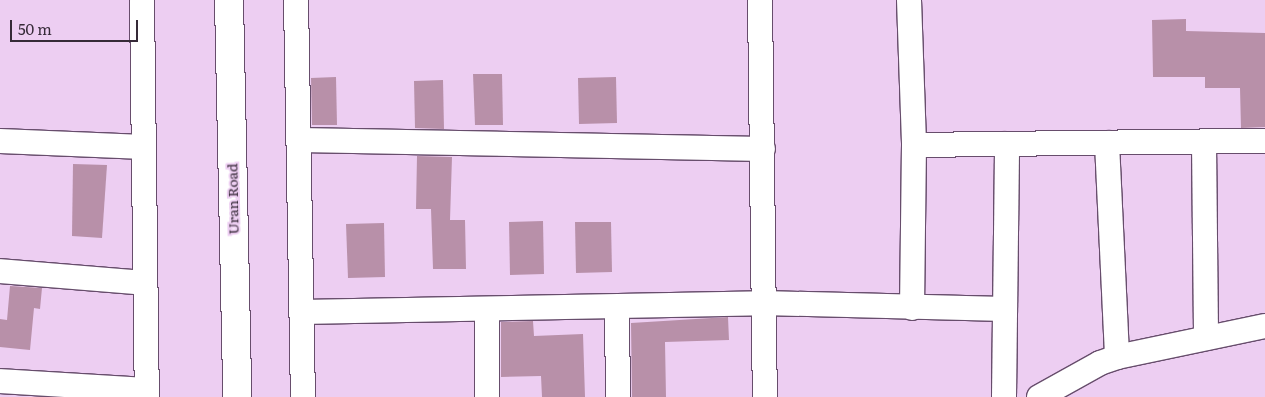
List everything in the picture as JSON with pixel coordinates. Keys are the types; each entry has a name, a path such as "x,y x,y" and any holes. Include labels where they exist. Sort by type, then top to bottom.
{"main road":[{"name":"Uran Road","path":"229,0 236,397"}],"street":[{"path":"0,381 56,391 147,394 142,0"},
{"path":"296,0 300,140 303,397"},
{"path":"760,0 764,397"},
{"path":"909,0 914,145 912,308"},
{"path":"0,140 144,147"},
{"path":"300,140 763,149"},
{"path":"914,145 1265,141"},
{"path":"1204,142 1206,338"},
{"path":"1107,143 1117,357"},
{"path":"1004,397 1008,144"},
{"path":"0,271 145,283"},
{"path":"301,312 617,308 763,303 912,308 1005,308"},
{"path":"617,308 618,397"},
{"path":"487,309 487,397"},
{"path":"1039,397 1100,363 1117,357 1265,326"}],"building":[{"path":"1186,19 1186,31 1265,33 1265,127 1241,128 1240,88 1205,88 1205,77 1153,77 1152,20"},
{"path":"473,74 502,74 503,125 475,125"},
{"path":"336,77 337,125 312,125 311,78"},
{"path":"616,77 617,123 579,124 578,78"},
{"path":"443,80 444,129 415,128 414,81"},
{"path":"417,156 452,157 450,220 465,220 466,269 433,269 431,209 416,209"},
{"path":"73,164 107,165 102,238 72,236"},
{"path":"543,221 544,274 510,275 509,222"},
{"path":"575,222 611,222 612,272 576,273"},
{"path":"384,223 385,277 348,278 346,224"},
{"path":"10,286 42,288 40,309 34,308 30,350 0,347 0,319 7,320"},
{"path":"728,317 729,340 665,342 666,397 632,397 631,323"},
{"path":"533,321 534,336 583,334 585,397 542,397 541,376 501,377 501,322"}]}
